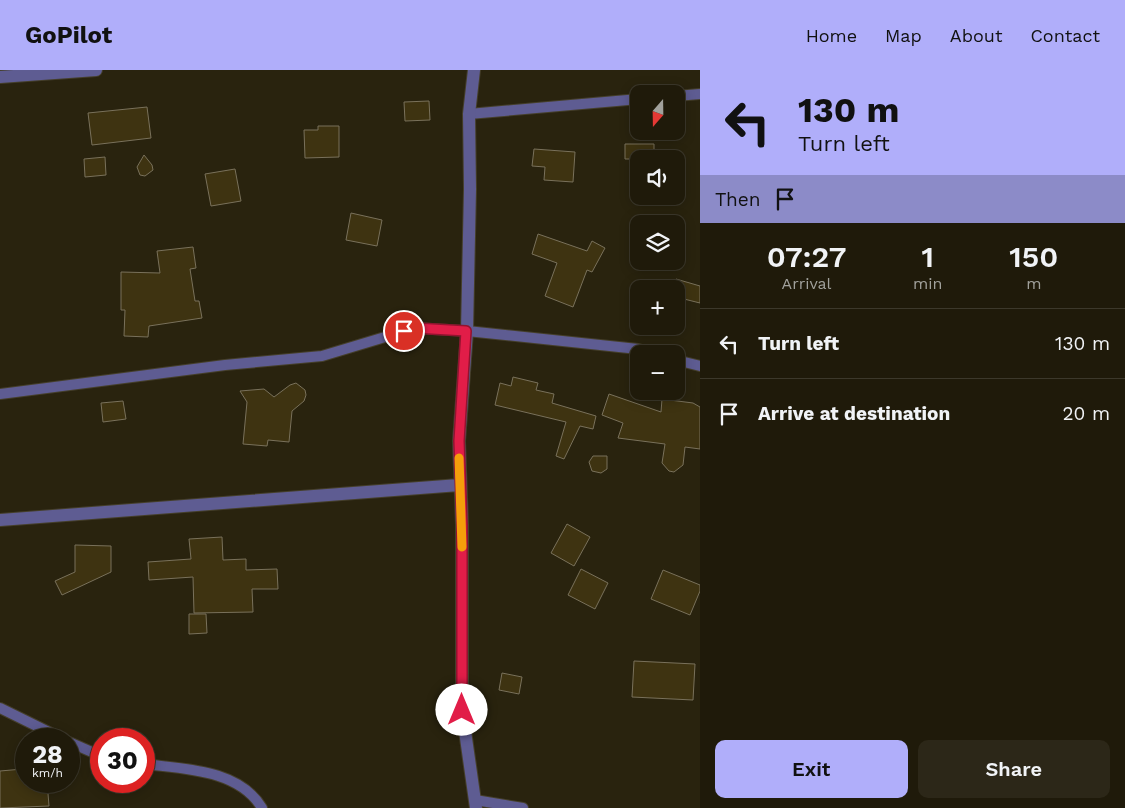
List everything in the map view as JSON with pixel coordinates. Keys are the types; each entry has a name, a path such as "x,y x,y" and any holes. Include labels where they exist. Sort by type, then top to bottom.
{"street":[{"path":"0,77 96,70"},
{"path":"474,70 469,114 470,189 459,485 462,525 462,710 475,804"},
{"path":"0,520 459,485"}],"lane":[{"path":"685,95 700,94"},
{"path":"469,114 630,100"},
{"path":"0,394 224,365 322,356 415,328 466,331 630,348"},
{"path":"685,362 700,366"},
{"path":"0,708 41,728"},
{"path":"155,766 200,772 226,779 242,787 258,800 262,808"},
{"path":"475,804 523,808"}],"building":[{"path":"429,101 430,120 405,121 404,102"},
{"path":"147,107 151,138 92,145 88,113"},
{"path":"318,126 339,126 339,157 305,158 304,130 318,130"},
{"path":"625,144 654,144 654,150 630,150 630,159 625,159"},
{"path":"534,149 575,152 573,182 544,180 545,167 532,166"},
{"path":"144,155 152,165 153,170 145,176 140,175 137,167"},
{"path":"105,157 106,175 85,177 84,159"},
{"path":"235,169 241,201 211,206 205,174"},
{"path":"351,213 382,220 377,246 346,240"},
{"path":"538,234 587,251 592,241 605,248 592,272 587,270 573,307 545,296 557,263 532,254"},
{"path":"193,247 196,268 190,269 195,301 199,301 202,318 149,326 148,337 124,336 125,310 121,310 121,272 160,273 157,251"},
{"path":"685,282 700,286 700,303 685,299"},
{"path":"513,377 538,383 536,390 554,394 552,403 596,416 593,429 580,426 564,459 556,456 566,422 495,405 500,383 511,386"},
{"path":"296,383 305,390 306,395 304,401 292,411 289,442 268,440 267,446 243,444 247,402 240,391 264,389 274,397 290,385"},
{"path":"609,394 661,412 662,400 693,403 700,407 700,449 685,447 683,465 674,472 669,471 662,463 665,444 618,438 623,423 602,415"},
{"path":"123,401 126,419 103,422 101,403"},
{"path":"593,456 607,456 607,469 601,473 592,471 589,462"},
{"path":"567,524 590,537 574,566 551,553"},
{"path":"222,537 223,560 246,559 246,570 277,569 278,589 252,589 253,612 194,613 193,577 149,580 148,562 191,559 189,539"},
{"path":"75,545 111,546 111,572 62,595 55,581 75,572"},
{"path":"581,569 608,583 595,609 568,595"},
{"path":"663,570 700,585 700,591 690,615 651,599"},
{"path":"189,614 206,614 207,633 189,634"},
{"path":"634,661 695,664 693,700 632,697"},
{"path":"502,673 522,677 519,694 499,690"},
{"path":"15,770 15,793 48,793 49,806 0,808 0,771"}],"slow traffic":[{"path":"459,458 462,547"}],"route":[{"path":"404,331 415,328 466,331 459,441 459,485 462,525 462,710"}]}
